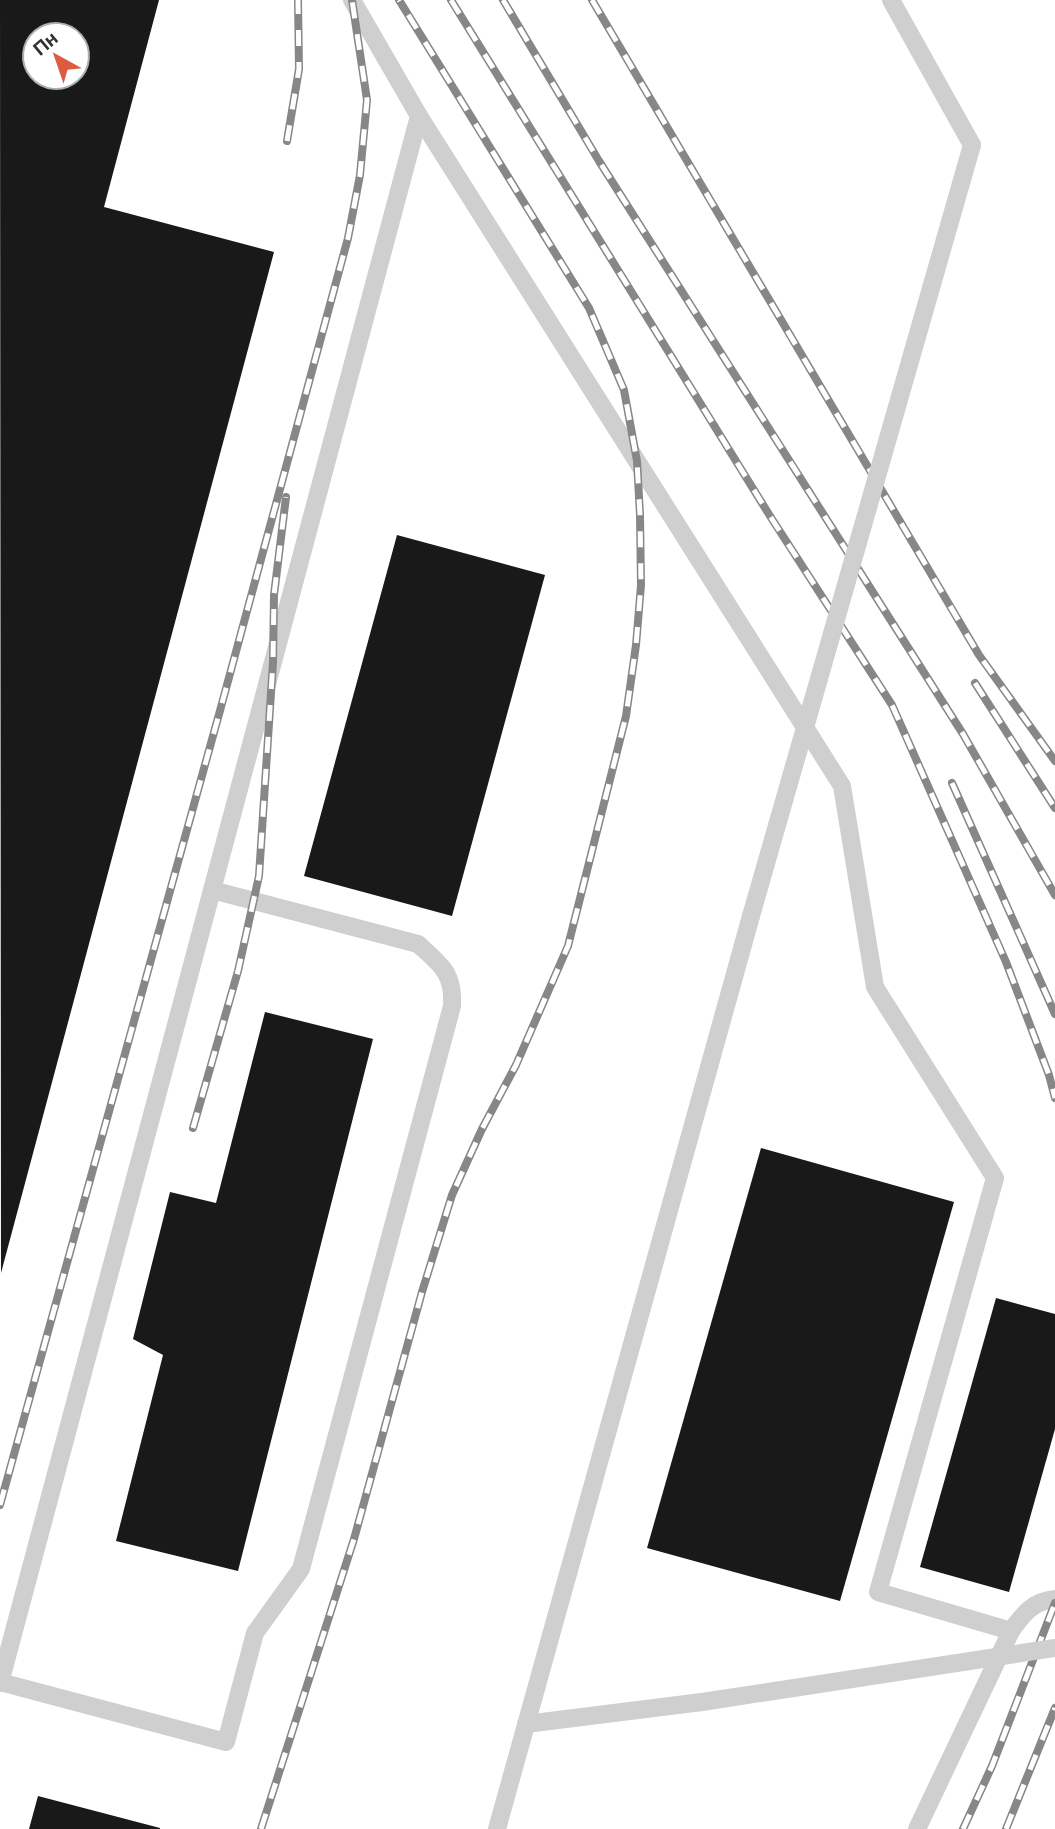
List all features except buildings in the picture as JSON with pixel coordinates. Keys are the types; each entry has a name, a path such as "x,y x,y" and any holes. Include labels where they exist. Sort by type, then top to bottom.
{"lane":[{"path":"352,0 419,116 842,786 875,987 995,1178 878,1592 1011,1631"},
{"path":"497,1829 751,916 972,145 891,0"},
{"path":"212,890 418,944 439,963 453,986 452,1006 301,1569 255,1633 226,1742 0,1683 212,890 419,116"},
{"path":"917,1829 1011,1631 1024,1611 1044,1600 1055,1599"},
{"path":"526,1724 702,1702 1055,1648"}],"railway":[{"path":"287,141 299,69 298,0"},
{"path":"0,1505 348,238 360,175 367,100 352,0"},
{"path":"261,1829 354,1539 422,1292 452,1195 482,1129 516,1065 568,946 626,716 641,585 637,461 624,390 589,308 399,0"},
{"path":"451,0 770,516 892,705 1006,962 1049,1075 1055,1098"},
{"path":"503,0 599,161 963,734 1055,895"},
{"path":"592,0 979,655 1055,761"},
{"path":"193,1128 238,971 259,876 273,662 274,595 286,497"},
{"path":"975,683 1055,808"},
{"path":"952,783 1055,1014"},
{"path":"963,1829 992,1766 1055,1603"},
{"path":"1006,1829 1055,1708"}]}
